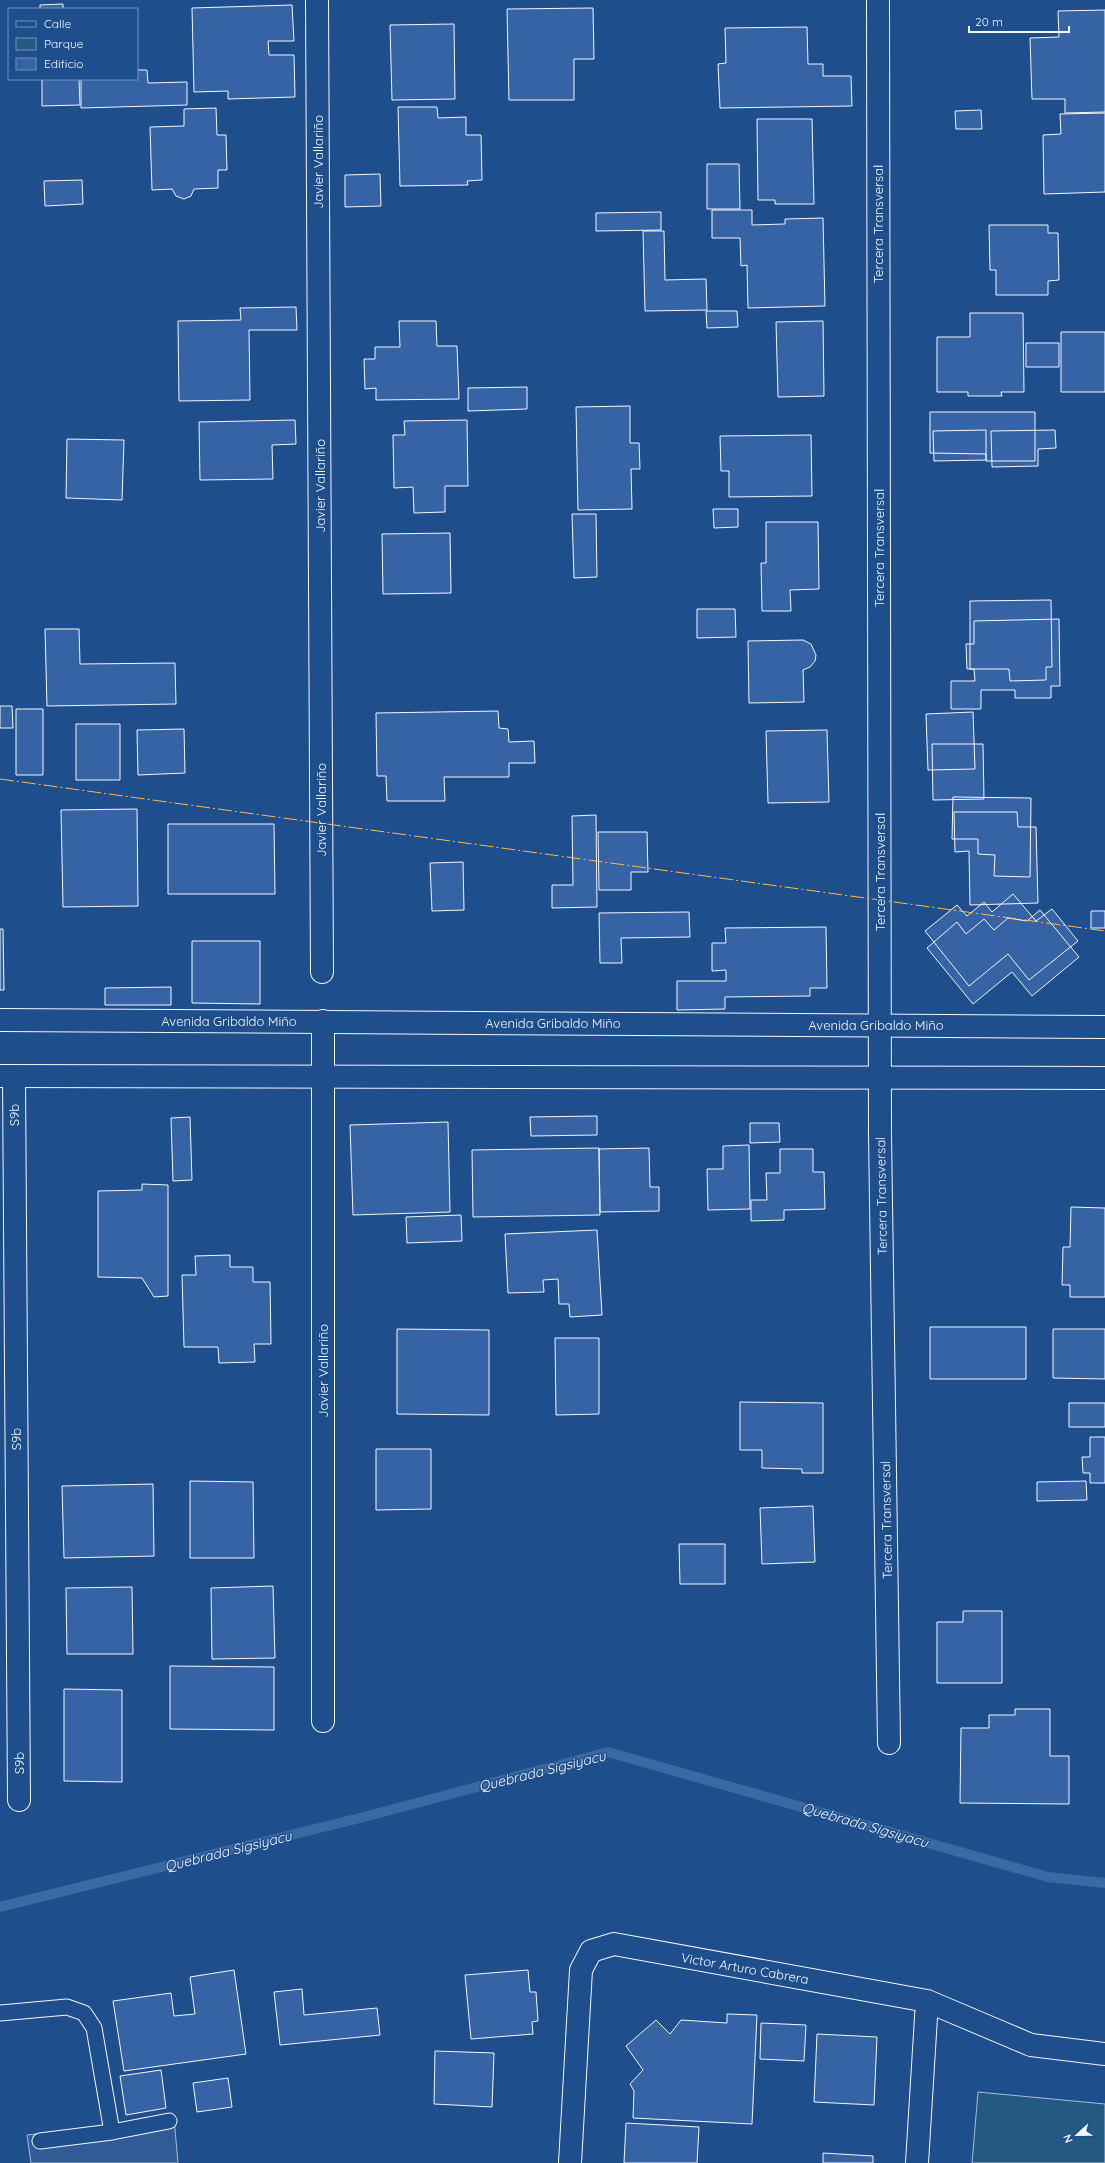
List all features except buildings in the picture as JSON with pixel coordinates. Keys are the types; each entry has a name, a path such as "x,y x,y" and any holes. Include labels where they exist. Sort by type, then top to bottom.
{"street":[{"name":"Javier Vallariño","path":"317,0 322,972"},
{"name":"Tercera Transversal","path":"878,0 880,1077 889,1743"},
{"name":"Avenida Gribaldo Miño","path":"0,1020 1105,1027"},
{"name":"Javier Vallariño","path":"323,1021 323,1721"},
{"path":"7,1076 1105,1078"},
{"name":"S9b","path":"7,1076 19,1800"},
{"name":"Victor Arturo Cabrera","path":"570,2163 581,1970 591,1951 614,1944 927,2001 1031,2045 1105,2054"},
{"path":"917,2163 927,2001"}],"lane":[{"path":"0,2013 67,2007 84,2014 94,2028 112,2132"},
{"path":"40,2141 112,2132 169,2121"}],"green space":[{"path":"978,2092 1105,2104 1105,2163 972,2163"}],"shaded area":[{"path":"174,2118 178,2163 31,2163 27,2135"}],"waterway":[{"name":"Quebrada Sigsiyacu","path":"0,1907 364,1817 608,1752 1048,1877 1105,1883"}],"power":[{"path":"0,779 1105,931"}]}
